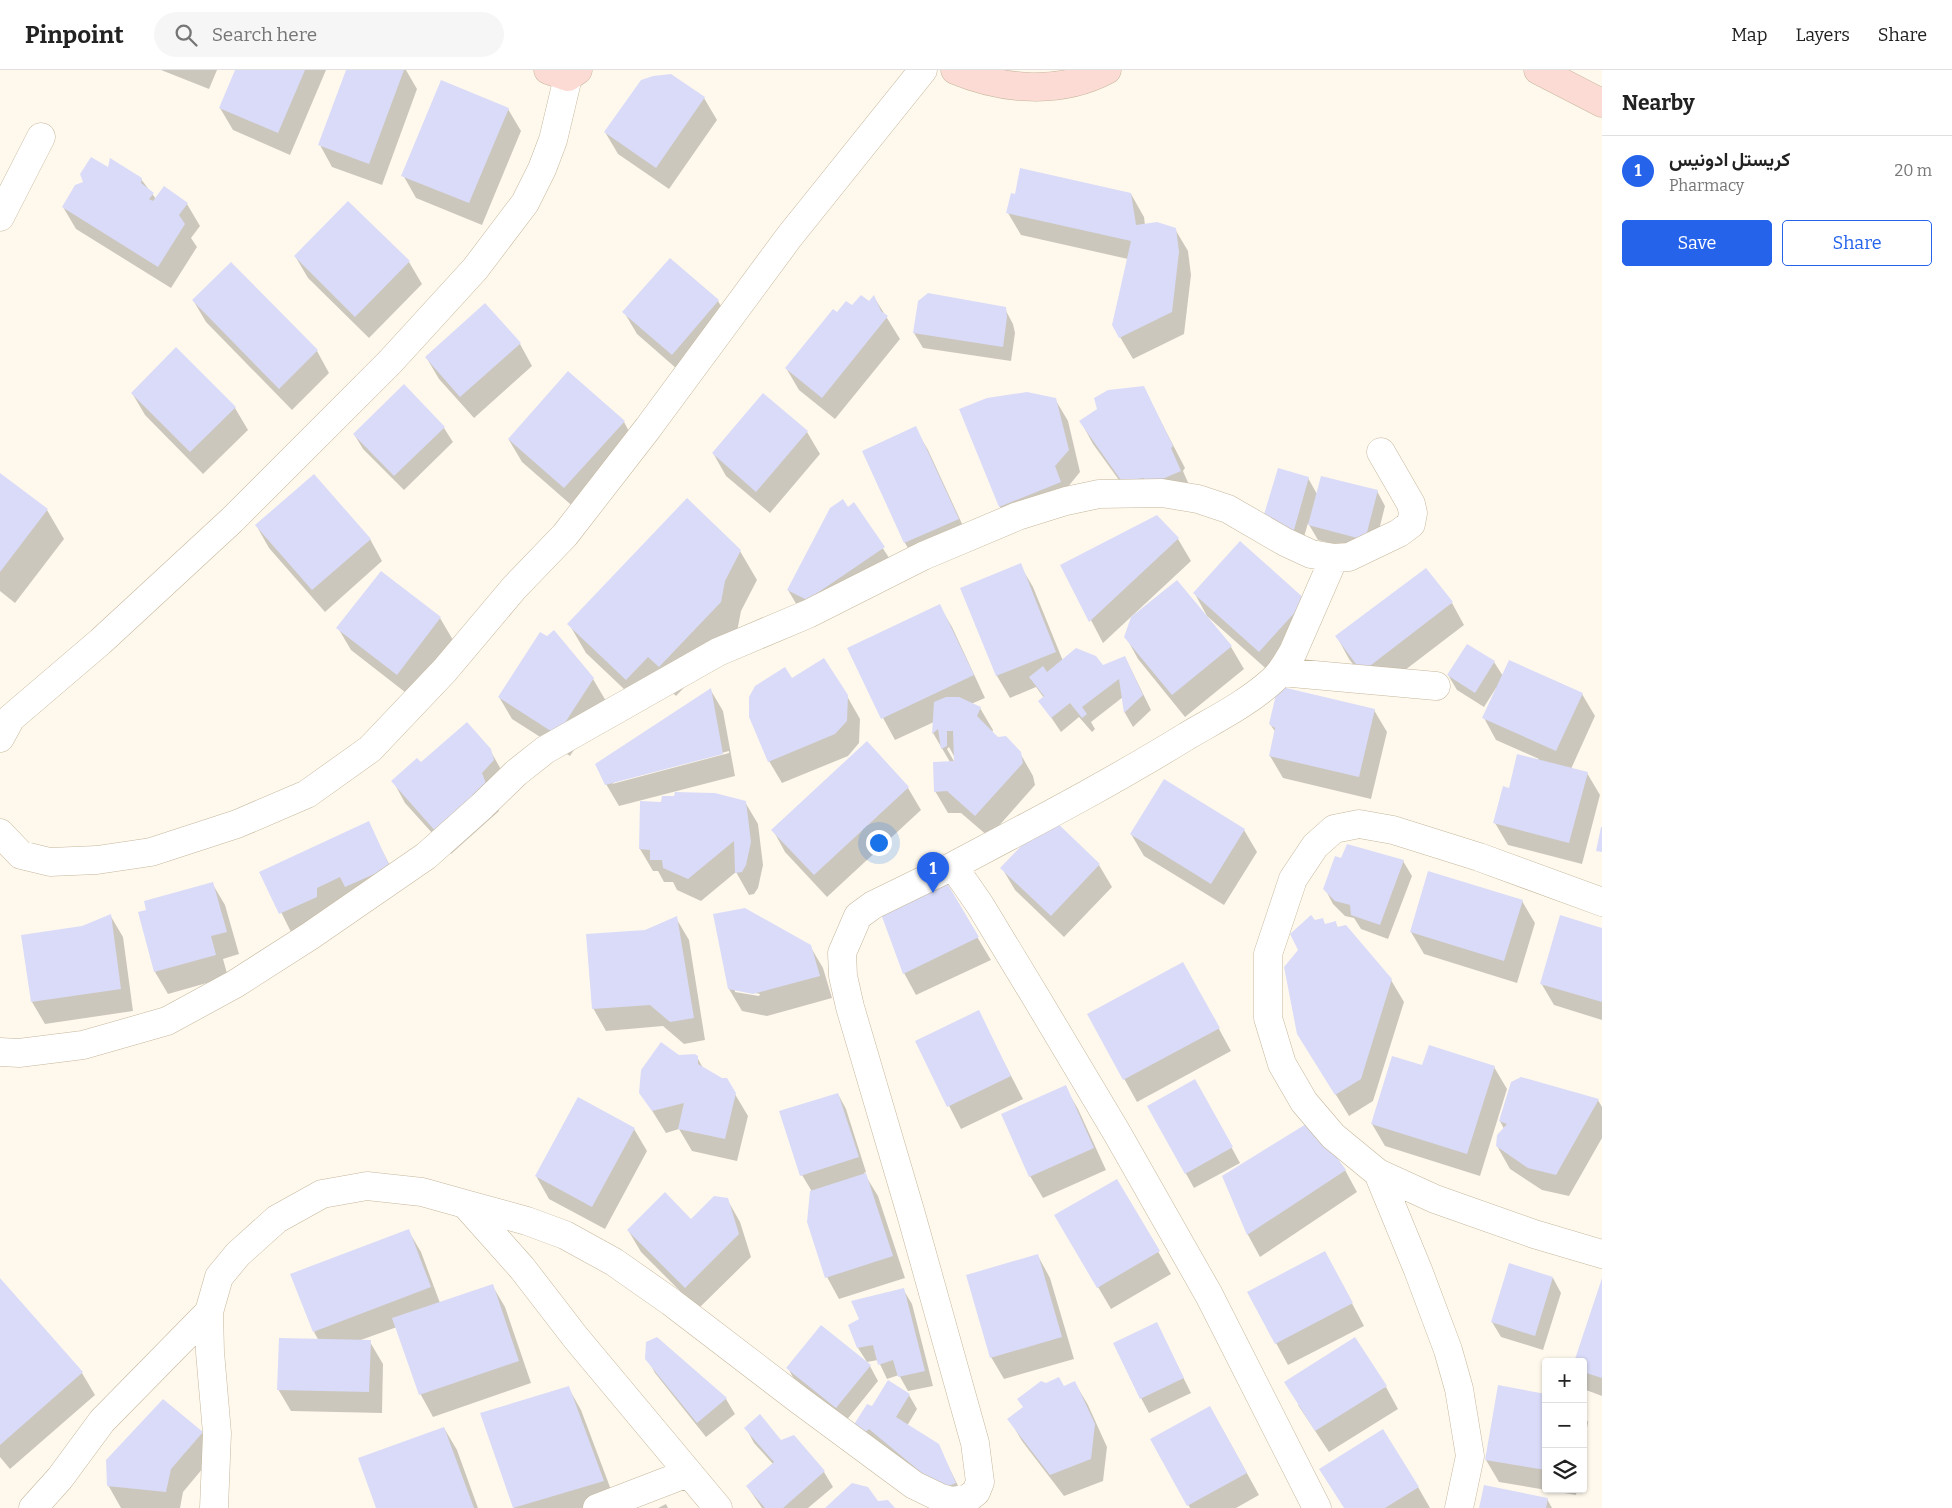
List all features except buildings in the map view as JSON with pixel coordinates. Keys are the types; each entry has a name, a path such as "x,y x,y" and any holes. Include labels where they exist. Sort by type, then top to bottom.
{"street":[{"path":"0,833 21,855 50,862 97,860 151,852 237,824 306,794 370,749 438,677 514,588 565,534 648,428 789,237 924,70"},
{"path":"955,70 1001,84 1032,88 1062,85 1096,76 1107,70"},
{"path":"1538,70 1566,76 1602,103"},
{"path":"0,738 11,718 107,636 232,520 390,362 475,269 526,203 542,169 553,140 565,72"},
{"path":"0,217 42,137"},
{"path":"0,1052 19,1053 83,1044 167,1021 252,974 426,856 516,773 545,750 718,652 808,614 923,556 1018,516 1066,501 1099,494 1162,493 1198,499 1228,509 1285,542 1311,554 1334,558 1349,557 1399,533 1411,524 1413,513 1411,504 1380,452"},
{"path":"214,1508 217,1433 210,1360 209,1312 220,1277 238,1254 277,1219 322,1194 367,1186 422,1192 527,1221 565,1235 614,1262 671,1302 914,1485 952,1501 971,1504 980,1482 975,1443 917,1233 850,1007 843,976 842,953 858,916 873,905 954,866 1057,811 1173,745 1250,698 1274,679 1281,672 1293,652 1334,558"},
{"path":"1281,672 1436,686"},
{"path":"1602,902 1479,857 1393,830 1359,824 1334,829 1315,846 1293,878 1268,954 1268,1018 1282,1064 1304,1102 1333,1136 1378,1173 1435,1199 1534,1234 1602,1254"},
{"path":"954,866 1038,999 1210,1295 1317,1508"},
{"path":"1378,1173 1418,1270 1448,1350 1459,1389 1470,1456 1459,1508"},
{"path":"465,1204 522,1268 576,1338 718,1508"},
{"path":"33,1508 60,1478 102,1421 209,1312"},
{"path":"597,1508 688,1473"}],"place":[{"name":"كريستل ادونيس","path":"933,893"}]}
